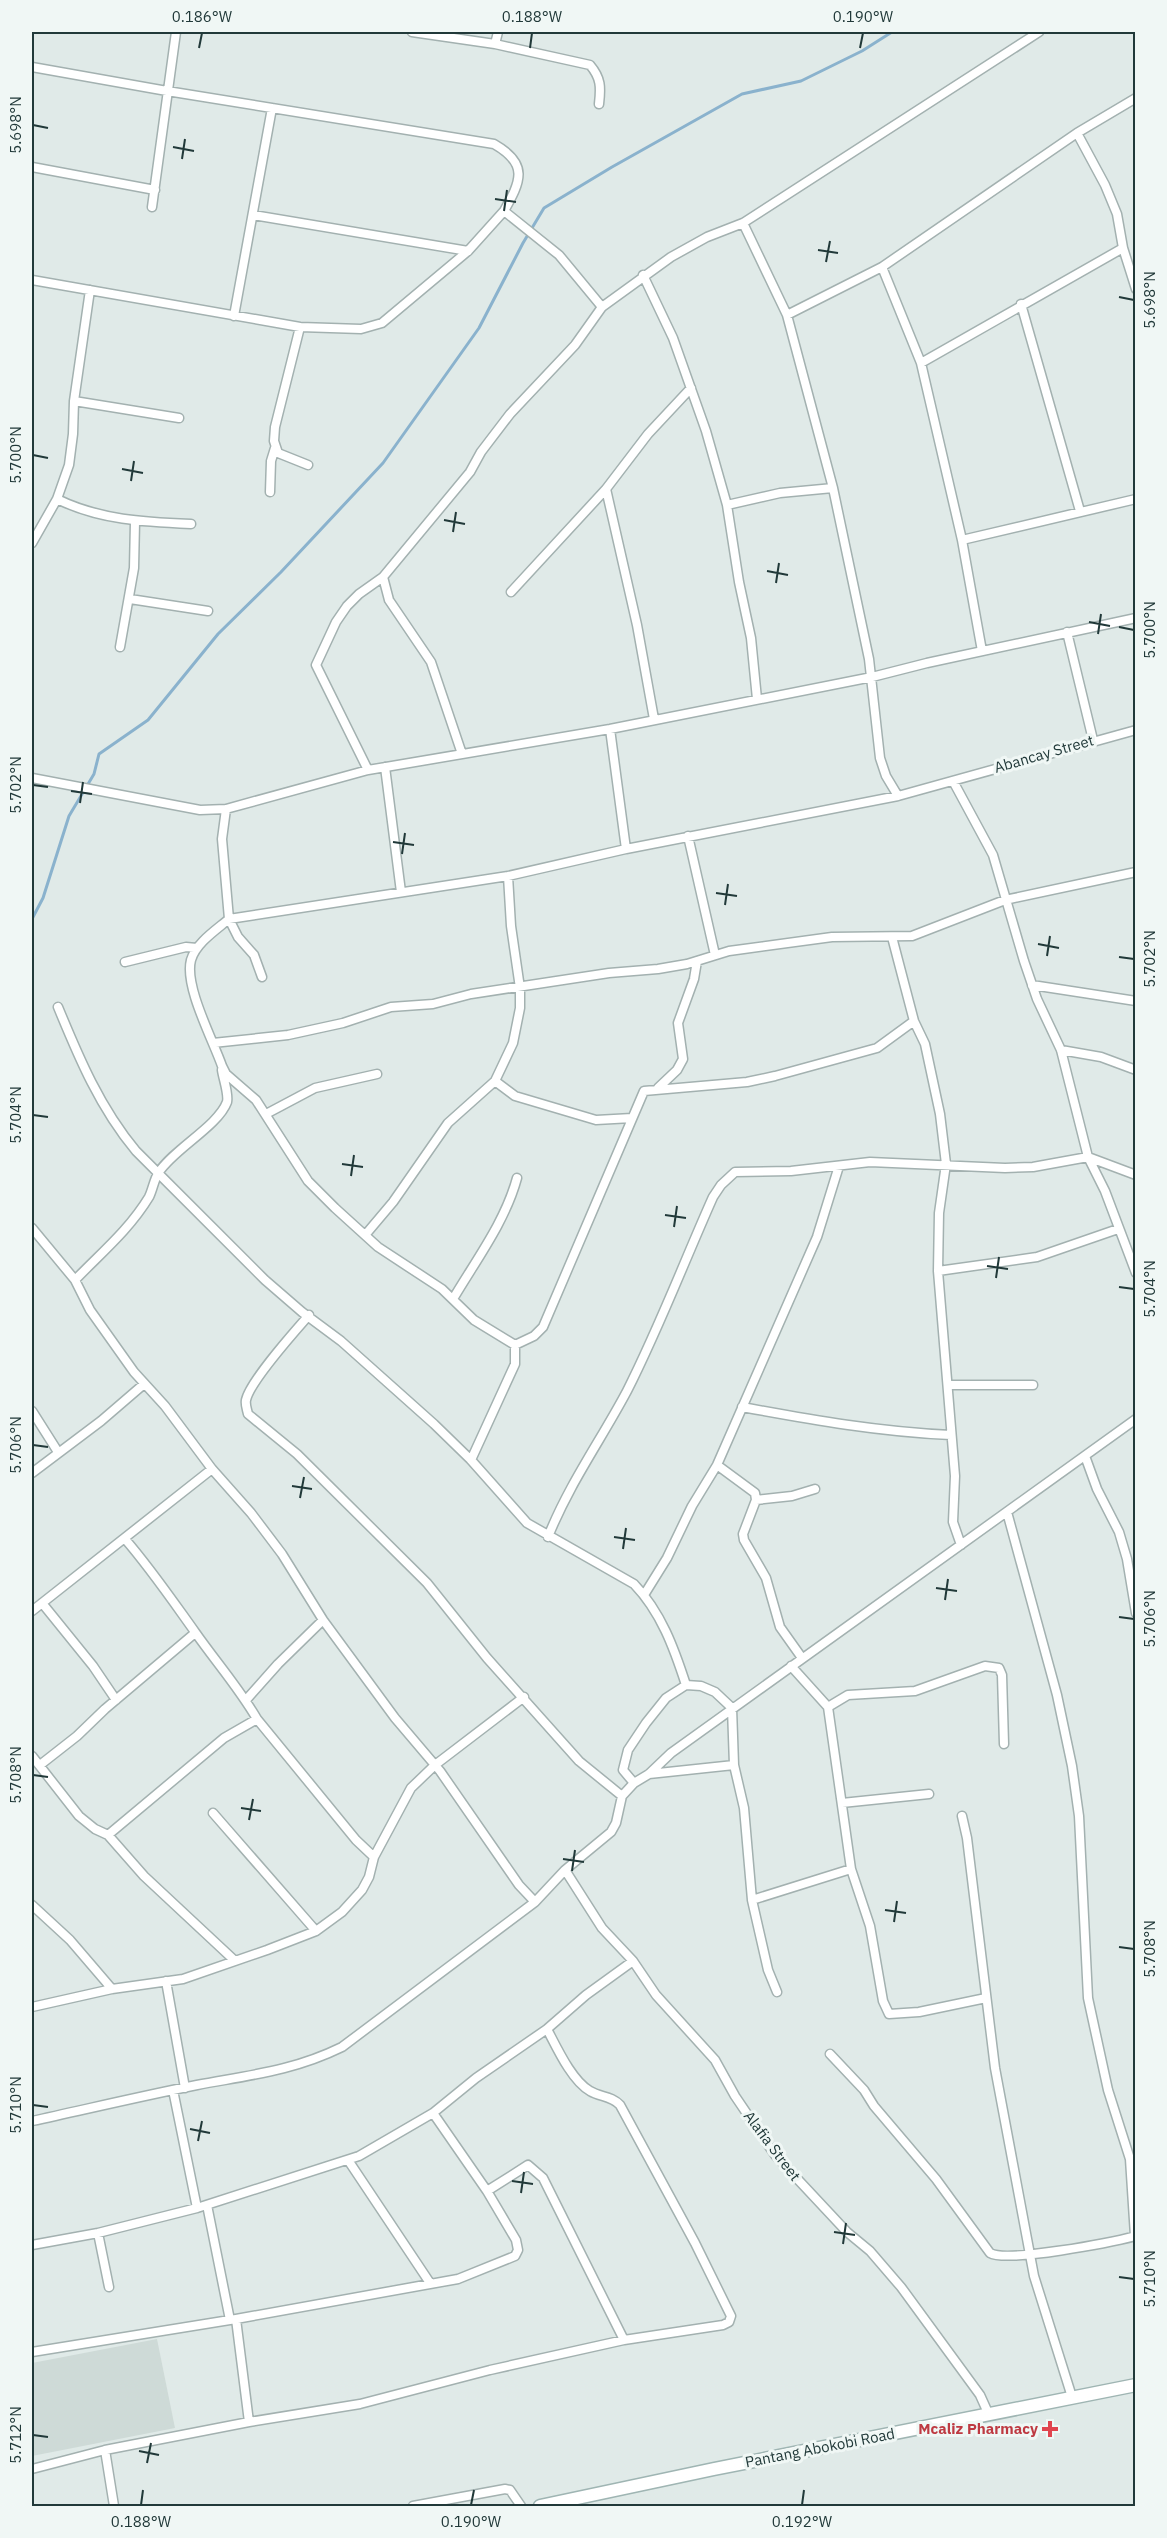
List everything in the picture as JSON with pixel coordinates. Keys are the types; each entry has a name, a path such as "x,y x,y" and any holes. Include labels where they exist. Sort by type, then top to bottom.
{"street":[{"path":"152,207 176,32"},
{"path":"412,32 495,44 590,65 598,75 602,87 599,104"},
{"path":"495,44 498,32"},
{"path":"368,770 316,665 336,622 359,594 382,578 470,472 481,452 510,414 575,345 602,307 643,275 707,237 743,223 1039,32"},
{"path":"32,67 494,144 508,152 517,164 520,176 504,212 468,251 382,323 361,329 300,327 32,280"},
{"path":"787,315 882,267 1077,134 1136,98"},
{"path":"234,316 272,108"},
{"path":"1077,134 1118,214 1123,248 1136,289"},
{"path":"32,168 155,190"},
{"path":"504,212 559,255 602,307"},
{"path":"253,215 468,251"},
{"path":"743,223 787,315 833,488 872,677 880,758 886,776 898,796"},
{"path":"921,363 1123,248"},
{"path":"882,267 921,363 962,540 982,651"},
{"path":"643,275 666,323 691,388 727,506 751,638 758,699"},
{"path":"32,543 57,499 69,465 74,401 90,290"},
{"path":"1021,304 1080,511"},
{"path":"270,492 275,427 300,327"},
{"path":"512,592 606,489 648,434 691,388"},
{"path":"74,401 179,418"},
{"path":"275,448 278,453 308,465"},
{"path":"727,506 780,493 833,488"},
{"path":"606,489 637,624 654,719"},
{"path":"57,499 79,510 135,522 191,524"},
{"path":"962,540 1136,499"},
{"path":"120,647 134,568 135,522"},
{"path":"382,578 389,600 431,662 462,754"},
{"path":"130,599 208,610"},
{"path":"32,778 200,810 226,809 368,770 610,729 872,677 1136,618"},
{"path":"1067,632 1093,740"},
{"path":"610,729 626,849"},
{"name":"Abancay Street","path":"228,919 508,876 688,836 898,796 1093,740 1136,730"},
{"path":"385,767 401,892"},
{"path":"953,781 993,855 1032,985 1061,1050 1088,1157 1105,1191 1136,1273"},
{"path":"226,809 222,839 228,919 238,937 254,955 262,977"},
{"path":"688,836 715,956"},
{"path":"213,1043 309,1032 391,1007 432,1004 471,994 609,973 658,969 715,956 815,939 920,934 1005,900 1136,872"},
{"path":"366,1234 393,1202 448,1123 495,1081 513,1043 520,1008 520,988 511,926 508,876"},
{"path":"228,919 197,948 191,961 192,985 226,1074 256,1100 308,1181 366,1234 378,1248 442,1289 474,1320 515,1345"},
{"path":"892,937 914,1020 925,1044 940,1114 946,1164 939,1213 938,1271 955,1476 952,1522 961,1545"},
{"path":"125,962 186,947 197,948"},
{"path":"658,1088 677,1070 683,1059 678,1023 691,989 698,961"},
{"path":"1032,985 1136,1001"},
{"path":"58,1007 78,1056 106,1110 136,1150 256,1272 302,1312 341,1341 434,1424 471,1460 527,1523 548,1537 627,1579 644,1595 669,1639 686,1685"},
{"path":"515,1345 534,1336 543,1327 644,1091 658,1088 722,1085 775,1076 877,1048 914,1020"},
{"path":"1061,1050 1101,1058 1136,1070"},
{"path":"75,1280 113,1244 133,1219 150,1196 159,1172 209,1125 225,1104 227,1098 222,1066"},
{"path":"266,1114 315,1088 377,1074"},
{"path":"495,1081 515,1096 596,1120 632,1118"},
{"path":"548,1537 574,1480 617,1410 650,1346 677,1278 721,1185 735,1172 745,1170 791,1171 886,1162 946,1164 963,1167 1033,1167 1088,1157 1136,1175"},
{"path":"644,1595 667,1558 692,1506 717,1465 817,1237 839,1166"},
{"path":"453,1299 503,1217 517,1178"},
{"path":"32,1228 75,1280 90,1310 144,1384 189,1436 212,1469 245,1506 282,1554 323,1620 395,1718 435,1765 519,1885 535,1902"},
{"path":"938,1271 1037,1257 1118,1229"},
{"path":"309,1315 283,1344 252,1387 246,1397 248,1414 297,1454 427,1583 487,1658 579,1761 622,1796"},
{"path":"471,1460 515,1364 515,1345"},
{"path":"32,1473 101,1421 144,1384"},
{"path":"948,1385 1034,1385"},
{"path":"742,1407 804,1419 889,1431 951,1435"},
{"path":"32,1411 58,1452"},
{"path":"32,2121 185,2088 274,2072 317,2059 342,2047 535,1902 565,1870 611,1832 616,1823 622,1796 634,1783 649,1774 671,1753 1136,1419"},
{"path":"1085,1456 1097,1489 1119,1532 1127,1559 1136,1613"},
{"path":"717,1465 755,1493 756,1500 746,1526 744,1540 766,1578 780,1627 802,1658"},
{"path":"32,1611 212,1469"},
{"path":"756,1500 792,1496 815,1490"},
{"path":"831,2054 864,2090 874,2106 936,2179 990,2253 999,2257 1031,2254 1135,2236 1130,2159 1108,2090 1088,1998 1079,1816 1072,1766 1057,1695 1007,1512"},
{"path":"125,1539 165,1588 195,1633 246,1700 257,1719 356,1840 374,1857"},
{"path":"42,1603 93,1665 116,1700"},
{"path":"246,1700 278,1664 323,1620"},
{"path":"40,1765 77,1736 195,1633"},
{"path":"791,1666 828,1707 851,1869 870,1926 882,1994 889,2014 919,2012 986,1998"},
{"path":"828,1707 848,1695 915,1691 985,1666 994,1666 999,1668 1002,1675 1004,1744"},
{"path":"634,1783 623,1770 628,1750 666,1698 686,1685 701,1686 715,1692 732,1708 734,1765 744,1808 752,1900 768,1970 777,1992"},
{"path":"32,2007 112,1989 201,1974 316,1931 342,1912 362,1890 369,1877 374,1857 411,1788 435,1765 524,1697"},
{"path":"108,1835 224,1738 257,1719"},
{"path":"32,1756 78,1816 95,1829 108,1835 144,1876 234,1960"},
{"path":"649,1774 734,1765"},
{"path":"842,1803 930,1794"},
{"path":"213,1813 316,1931"},
{"path":"962,1816 967,1838 995,2068 1036,2284 1072,2397"},
{"path":"752,1900 851,1869"},
{"name":"Alafia Street","path":"565,1870 593,1917 633,1961 656,1995 715,2060 751,2120 786,2168 847,2232 870,2251 901,2287 980,2395 989,2415"},
{"path":"32,1905 70,1940 112,1989"},
{"path":"32,2245 98,2233 197,2208 348,2160 368,2151 433,2113 476,2078 547,2029 586,1995 633,1961"},
{"path":"166,1981 185,2088"},
{"path":"32,2469 105,2450 249,2422 360,2404 490,2370 624,2340 723,2325 729,2322 731,2316 695,2243 620,2105 613,2099 585,2088 563,2058 547,2029"},
{"path":"173,2091 197,2208"},
{"path":"32,2352 233,2320 458,2279 480,2272 514,2256 518,2250 516,2240 487,2191 433,2113"},
{"path":"348,2160 430,2283"},
{"path":"487,2191 528,2165 543,2178 624,2340"},
{"path":"207,2205 233,2320 249,2422"},
{"path":"98,2233 109,2287"},
{"name":"Pantang Abokobi Road","path":"540,2506 1136,2385"},
{"path":"105,2450 114,2506"},
{"path":"413,2506 505,2489 514,2494 521,2506"}],"shaded area":[{"path":"157,2339 175,2428 32,2456 32,2363"}],"waterway":[{"path":"32,919 43,898 69,816 94,774 99,754 148,720 218,634 281,572 383,463 479,328 544,208 742,94 801,81 862,51 892,32"}],"place":[{"name":"Mcaliz Pharmacy","path":"1050,2429"}]}
